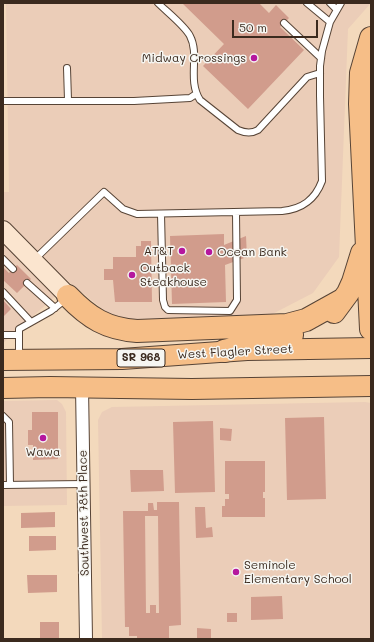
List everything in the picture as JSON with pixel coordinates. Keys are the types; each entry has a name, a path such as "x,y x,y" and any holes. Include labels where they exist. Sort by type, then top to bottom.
{"highway":[{"path":"371,38 361,73 360,104 371,329"},
{"path":"224,351 296,334 314,328 332,314 353,282 367,239"},
{"path":"62,302 82,309 99,322 120,329 137,331 287,325 306,320 342,300"}],"main road":[{"name":"West Flagler Street","path":"11,360 122,359 224,351 371,348"},
{"path":"3,388 82,387 192,389 371,386"}],"street":[{"path":"3,230 33,260 62,302"},
{"name":"Southwest 78th Place","path":"82,387 86,639"}],"lane":[{"path":"158,3 190,36 193,47 194,83 196,94 200,100 238,130 244,132 254,132 258,130 307,77 320,73"},
{"path":"308,3 330,22"},
{"path":"330,3 336,9"},
{"path":"33,260 104,192 123,209 137,214 282,211 294,210 305,204 320,187 322,181 320,96 321,58 330,22 336,9 341,3"},
{"path":"284,23 321,58"},
{"path":"67,68 68,100"},
{"path":"3,101 134,101 190,98 196,94"},
{"path":"161,214 163,300 165,307 168,310 230,311 237,300 236,213"},
{"path":"3,260 13,269"},
{"path":"11,360 19,335 19,329 62,302 27,283"},
{"path":"3,292 31,322"},
{"path":"3,335 19,335"},
{"path":"3,416 9,422 10,485"},
{"path":"3,485 83,484"}],"shaded area":[{"path":"6,3 371,3 348,29 339,257 313,293 255,323 125,327 70,283 3,343 3,192 9,192"},
{"path":"57,400 62,404 66,412 67,505 3,506 3,401"},
{"name":"Seminole Elementary School","path":"371,403 371,639 102,639 98,420 102,412 112,407"}],"building":[{"name":"Midway Crossings","path":"182,3 259,3 269,13 276,5 289,18 280,27 304,50 248,109 203,66 224,44"},
{"path":"224,234 224,245 246,236 247,257 225,265 226,302 172,304 170,236"},
{"name":"Outback Steakhouse","path":"141,241 151,241 152,302 115,302 113,280 104,280 104,269 113,269 113,257 136,257 136,246 141,246"},
{"path":"17,265 31,279 17,293 3,280 3,267 9,273"},
{"path":"3,300 11,309 3,317"},
{"name":"Wawa","path":"32,412 58,412 58,459 33,460 33,445 28,445 28,430 32,430"},
{"path":"324,417 326,499 287,500 285,418"},
{"path":"213,421 215,492 175,493 173,422"},
{"path":"220,428 232,429 231,441 220,440"},
{"path":"225,461 265,461 265,492 263,492 263,498 265,498 265,517 222,517 222,506 225,506 225,499 229,499 229,494 225,494"},
{"path":"130,470 163,470 164,491 131,492"},
{"path":"157,502 179,502 181,625 169,626 169,639 137,639 137,636 129,636 129,627 125,627 123,511 148,511 148,503 153,503 154,510 157,510","holes":["145,516 158,516 159,613 156,613 156,605 150,605 150,613 146,613"]},
{"path":"195,507 205,507 206,528 212,527 213,537 196,538"},
{"path":"55,512 55,527 21,528 21,513"},
{"path":"29,536 56,536 56,550 29,551"},
{"path":"27,575 57,575 57,592 28,593"},
{"path":"282,596 283,619 251,620 251,597"},
{"path":"227,613 237,613 237,622 227,622"},
{"path":"40,622 59,622 59,639 40,639"},
{"path":"197,628 211,629 211,639 197,639"}],"place":[{"name":"Midway Crossings","path":"254,58"},
{"name":"AT&T","path":"182,251"},
{"name":"Ocean Bank","path":"209,252"},
{"name":"Outback Steakhouse","path":"132,275"},
{"name":"Wawa","path":"43,438"},
{"name":"Seminole Elementary School","path":"236,572"}]}
